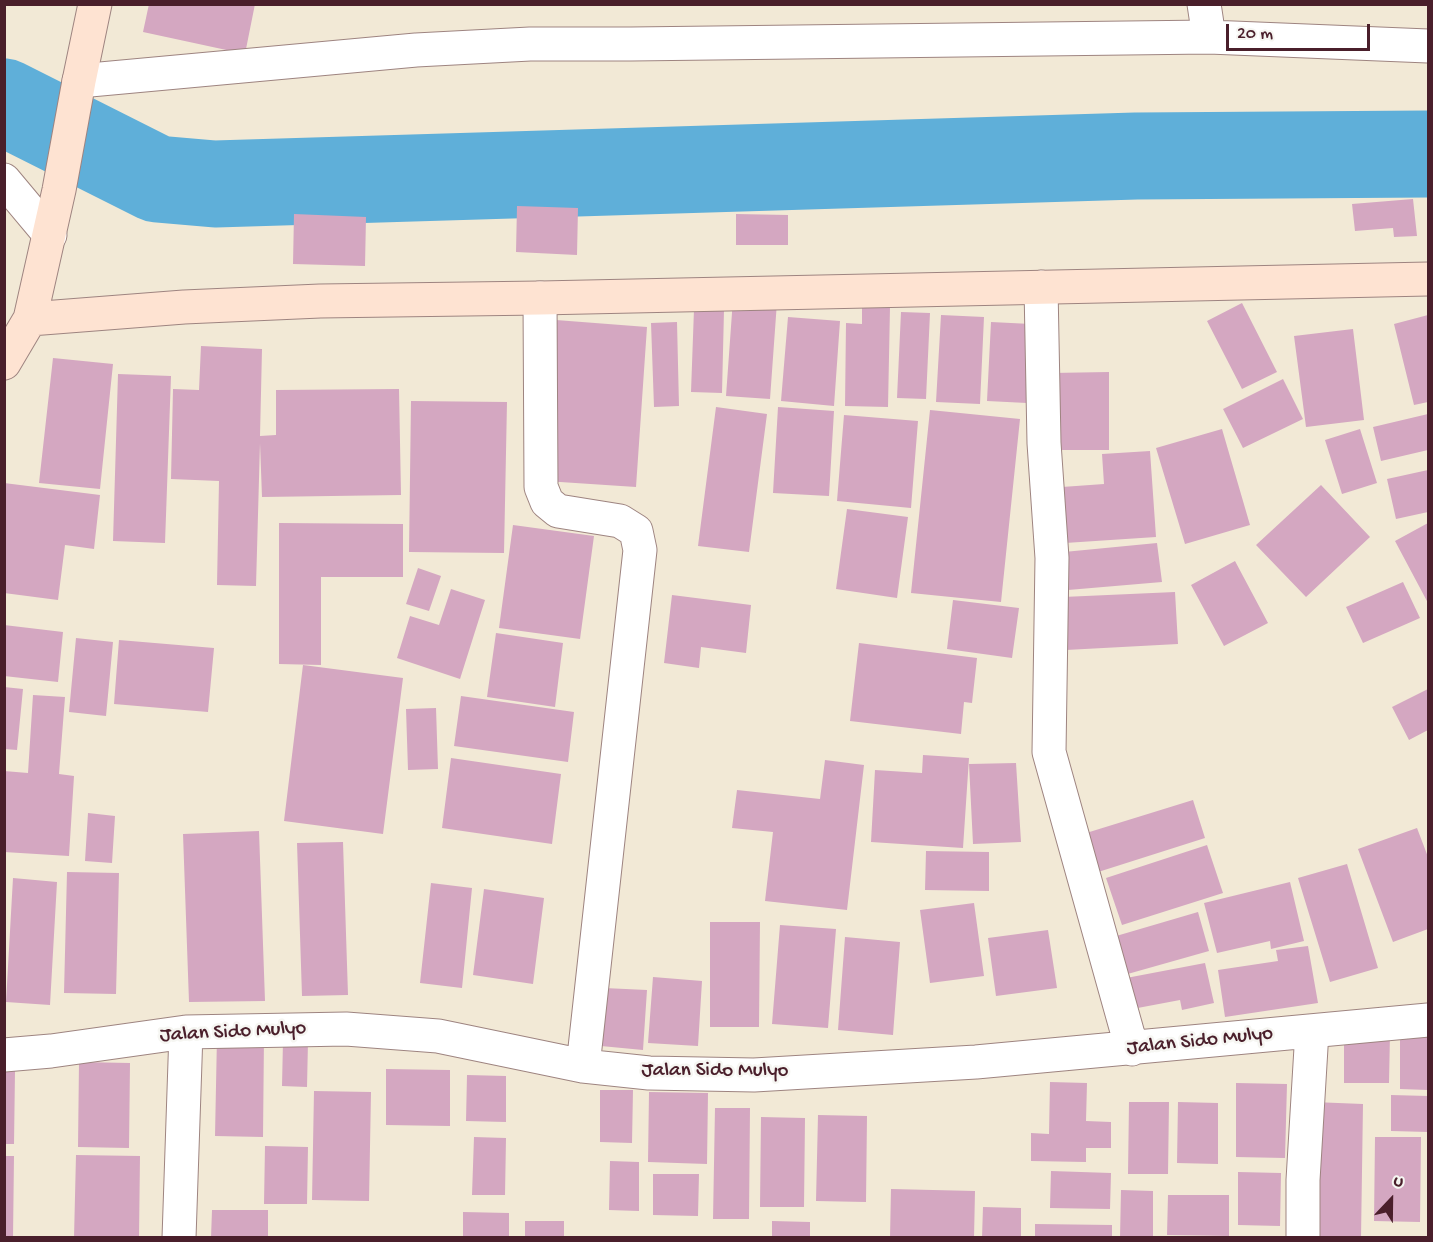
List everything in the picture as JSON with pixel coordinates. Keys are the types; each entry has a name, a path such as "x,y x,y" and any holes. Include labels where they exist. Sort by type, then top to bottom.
{"street":[{"path":"4,363 50,235 94,4"},
{"path":"1204,4 1209,37"},
{"path":"77,92 416,50 530,44 1209,37 1428,46"},
{"path":"4,180 50,235"},
{"path":"17,325 184,307 309,302 1428,279"},
{"path":"1041,287 1044,444 1052,558 1049,752 1132,1049"},
{"path":"540,298 541,488 547,502 558,511 620,521 636,531 640,550 583,1066"},
{"name":"Jalan Sido Mulyo","path":"4,1055 51,1051 186,1032 346,1029 438,1036 583,1066 649,1073 754,1075 976,1062 1428,1020"},
{"path":"1302,1238 1312,1030"},
{"path":"179,1238 186,1032"}],"building":[{"path":"149,4 255,4 245,54 143,32"},
{"path":"1413,199 1417,236 1394,237 1393,228 1355,231 1352,204"},
{"path":"517,206 578,208 577,255 516,252"},
{"path":"294,214 366,217 365,266 293,264"},
{"path":"736,214 788,215 788,245 736,245"},
{"path":"733,299 777,302 770,399 726,396"},
{"path":"1242,303 1277,372 1242,389 1207,321"},
{"path":"862,307 890,307 888,407 845,406 846,323 862,324"},
{"path":"694,309 724,310 722,393 691,392"},
{"path":"901,312 930,313 926,399 897,398"},
{"path":"941,315 984,317 980,404 936,402"},
{"path":"1428,315 1428,402 1414,405 1394,324"},
{"path":"788,317 840,321 834,406 781,401"},
{"path":"556,320 647,327 636,487 545,481"},
{"path":"677,322 679,406 654,407 651,323"},
{"path":"991,322 1031,324 1027,403 987,401"},
{"path":"1353,329 1364,420 1306,427 1294,336"},
{"path":"201,346 262,349 260,436 276,435 276,390 399,389 401,495 262,497 260,443 256,586 217,585 219,481 171,479 173,389 199,390"},
{"path":"53,358 113,364 100,489 39,483"},
{"path":"1109,372 1109,450 1051,450 1051,373"},
{"path":"118,374 171,376 165,543 113,541"},
{"path":"1283,379 1303,419 1243,448 1223,409"},
{"path":"411,401 507,402 504,553 409,552"},
{"path":"716,407 767,414 749,552 698,546"},
{"path":"778,407 834,411 829,496 773,493"},
{"path":"930,410 1020,419 1001,602 911,593"},
{"path":"1428,414 1428,450 1381,461 1373,427"},
{"path":"844,415 918,421 911,508 837,501"},
{"path":"1222,429 1250,525 1185,544 1156,448"},
{"path":"1360,429 1377,483 1342,494 1325,440"},
{"path":"1150,451 1156,537 1065,543 1062,487 1104,484 1102,454"},
{"path":"1428,470 1428,512 1396,519 1387,479"},
{"path":"4,483 100,495 94,549 65,545 58,600 4,593"},
{"path":"1321,485 1370,537 1306,597 1256,545"},
{"path":"847,509 908,517 897,598 836,589"},
{"path":"279,523 403,524 403,577 321,577 321,665 279,664"},
{"path":"1428,523 1428,603 1395,541"},
{"path":"513,525 594,536 580,639 499,628"},
{"path":"1157,543 1162,582 1068,590 1064,552"},
{"path":"1235,561 1268,623 1224,646 1191,585"},
{"path":"418,568 441,576 429,611 406,604"},
{"path":"1403,582 1420,618 1363,643 1346,607"},
{"path":"451,589 485,600 460,679 397,658 410,616 439,625"},
{"path":"1175,592 1178,644 1066,650 1063,597"},
{"path":"672,595 751,605 746,653 701,647 699,668 664,663"},
{"path":"953,600 1019,608 1012,658 947,649"},
{"path":"4,625 63,632 58,682 4,676"},
{"path":"496,633 563,643 555,707 487,697"},
{"path":"76,638 113,642 106,716 69,712"},
{"path":"119,640 214,648 208,712 114,704"},
{"path":"859,643 977,658 972,703 964,702 961,734 850,721"},
{"path":"303,665 403,678 383,834 284,821"},
{"path":"4,687 23,689 17,750 4,749"},
{"path":"1428,689 1428,730 1409,740 1392,707"},
{"path":"33,695 65,697 59,774 74,776 69,856 4,852 4,771 28,773"},
{"path":"461,696 574,712 568,762 454,746"},
{"path":"436,708 438,769 408,770 406,709"},
{"path":"923,755 969,758 963,848 871,842 875,770 922,773"},
{"path":"451,758 561,774 552,844 442,828"},
{"path":"825,760 864,765 847,910 765,901 773,832 732,828 737,790 820,799"},
{"path":"1016,763 1021,842 973,844 969,764"},
{"path":"1193,800 1205,838 1095,873 1083,834"},
{"path":"88,813 115,816 112,863 85,861"},
{"path":"1417,828 1428,857 1428,929 1393,942 1358,849"},
{"path":"259,831 265,1001 189,1002 183,834"},
{"path":"343,842 348,995 302,996 297,843"},
{"path":"1207,845 1223,893 1122,925 1106,878"},
{"path":"926,851 989,852 989,891 925,890"},
{"path":"1347,864 1378,968 1330,982 1298,878"},
{"path":"67,872 119,873 116,994 64,993"},
{"path":"13,878 57,882 50,1005 6,1002"},
{"path":"1290,882 1304,941 1271,949 1270,941 1217,953 1204,903"},
{"path":"431,883 472,888 462,988 420,983"},
{"path":"484,889 544,898 533,984 473,975"},
{"path":"974,903 984,976 930,983 920,910"},
{"path":"1198,912 1209,951 1117,977 1106,939"},
{"path":"710,922 760,922 759,1027 710,1027"},
{"path":"780,925 836,929 828,1028 772,1024"},
{"path":"1048,930 1057,988 996,996 988,938"},
{"path":"845,937 900,942 893,1035 838,1030"},
{"path":"1308,946 1318,1003 1225,1017 1218,970 1278,961 1276,950"},
{"path":"1205,963 1214,1003 1182,1010 1180,1000 1127,1010 1121,979"},
{"path":"653,977 702,981 698,1046 648,1043"},
{"path":"604,988 647,990 643,1050 601,1046"},
{"path":"1344,1033 1390,1034 1389,1083 1344,1083"},
{"path":"1400,1035 1428,1035 1428,1090 1400,1089"},
{"path":"217,1036 264,1036 263,1137 215,1136"},
{"path":"283,1041 308,1041 307,1087 282,1086"},
{"path":"79,1062 130,1063 129,1148 78,1147"},
{"path":"386,1069 450,1070 450,1126 386,1125"},
{"path":"4,1070 15,1071 14,1144 4,1144"},
{"path":"467,1075 506,1076 506,1122 466,1121"},
{"path":"1050,1082 1087,1083 1086,1121 1111,1122 1111,1148 1086,1148 1086,1162 1031,1161 1031,1133 1049,1134"},
{"path":"1236,1083 1287,1084 1285,1158 1236,1157"},
{"path":"600,1090 633,1090 632,1143 600,1142"},
{"path":"314,1091 371,1092 369,1201 312,1200"},
{"path":"649,1092 708,1093 707,1164 648,1162"},
{"path":"1391,1095 1428,1096 1428,1132 1391,1131"},
{"path":"1129,1102 1169,1102 1168,1174 1128,1174"},
{"path":"1178,1102 1218,1103 1218,1164 1177,1163"},
{"path":"1313,1102 1363,1104 1361,1238 1311,1238"},
{"path":"715,1108 750,1108 749,1219 713,1219"},
{"path":"818,1115 867,1116 866,1202 816,1201"},
{"path":"761,1117 805,1118 804,1207 760,1207"},
{"path":"474,1137 506,1138 505,1195 472,1195"},
{"path":"1375,1137 1421,1137 1420,1222 1374,1221"},
{"path":"265,1146 308,1147 307,1204 264,1204"},
{"path":"76,1155 140,1156 139,1238 74,1238"},
{"path":"4,1156 14,1156 13,1238 4,1238"},
{"path":"610,1161 639,1162 639,1211 609,1210"},
{"path":"1051,1171 1111,1173 1110,1209 1050,1208"},
{"path":"1238,1172 1281,1173 1280,1226 1238,1225"},
{"path":"653,1174 699,1174 698,1216 653,1215"},
{"path":"891,1189 975,1191 974,1238 890,1238"},
{"path":"1121,1190 1153,1191 1153,1238 1120,1238"},
{"path":"1168,1195 1229,1195 1229,1236 1167,1235"},
{"path":"983,1207 1021,1208 1021,1238 982,1238"},
{"path":"212,1210 268,1210 268,1238 211,1238"},
{"path":"463,1212 509,1213 509,1238 463,1238"},
{"path":"525,1221 564,1221 564,1238 525,1238"},
{"path":"772,1221 810,1222 810,1238 772,1238"},
{"path":"1035,1224 1112,1225 1112,1238 1035,1238"}],"waterway":[{"path":"4,102 157,179 215,184 1136,156 1428,154"}]}
